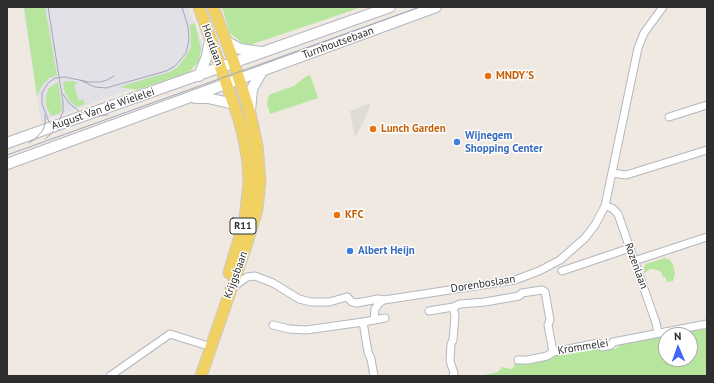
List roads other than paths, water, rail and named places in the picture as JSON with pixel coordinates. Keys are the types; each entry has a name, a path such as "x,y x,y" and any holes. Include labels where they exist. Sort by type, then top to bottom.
{"main road":[{"name":"Houtlaan","path":"199,7 226,83"},
{"name":"Houtlaan","path":"213,7 240,78"},
{"name":"Turnhoutsebaan","path":"221,68 390,7"},
{"name":"Turnhoutsebaan","path":"183,100 436,7"},
{"path":"199,76 206,59 210,40"},
{"path":"226,41 240,48 263,53"},
{"name":"August Van de Wielelei","path":"7,143 221,68"},
{"path":"250,113 252,89 262,71"},
{"name":"Krijgsbaan","path":"194,376 257,208 259,163 257,146 250,113 240,78"},
{"name":"Krijgsbaan","path":"201,376 231,289 245,220 249,183 246,148 239,119 226,83"},
{"path":"183,100 208,98 234,104"},
{"name":"August Van de Wielelei","path":"7,164 183,100"}],"street":[{"name":"Dorenboslaan","path":"231,289 245,278 255,276 268,280 305,301 322,303 347,297 352,302 356,303 505,282 539,272 560,260 585,238 595,225 605,206 638,48 644,33 663,7"},
{"path":"669,117 707,105"},
{"path":"612,173 626,175 707,150"},
{"name":"Rozenlaan","path":"605,206 612,208 618,214 656,323 658,333"},
{"path":"634,261 707,236"},
{"path":"562,271 630,248"},
{"name":"Krommelei","path":"429,311 453,307 460,304 518,296 522,293 542,290 545,292 550,320 548,325 553,352"},
{"path":"374,320 375,309 379,303 384,300"},
{"path":"452,376 454,373 450,361 455,316 453,307"},
{"path":"273,325 289,329 306,330 328,328 385,318"},
{"path":"362,322 374,376"},
{"name":"Krommelei","path":"691,327 707,324"},
{"name":"Krommelei","path":"518,360 528,360 547,356 553,352 598,343 602,347 611,345 613,342 658,333"},
{"path":"110,376 170,334 205,345"}],"tram line":[{"path":"45,139 52,133 63,112 63,102 48,7"},
{"path":"80,80 95,87 106,88 166,71 175,66 186,53 189,40 188,27 182,7"},
{"path":"7,155 420,7"},
{"path":"59,130 49,122 42,104 42,93 48,83 55,78 65,77 89,82 100,82 114,76"},
{"path":"63,94 69,103 80,112 94,116 108,115"},
{"path":"29,143 43,130 45,115"}],"place":[{"name":"MNDY'S","path":"488,76"},
{"name":"Lunch Garden","path":"373,129"},
{"name":"Wijnegem Shopping Center","path":"457,142"},
{"name":"KFC","path":"337,215"},
{"name":"Albert Heijn","path":"350,251"}]}
